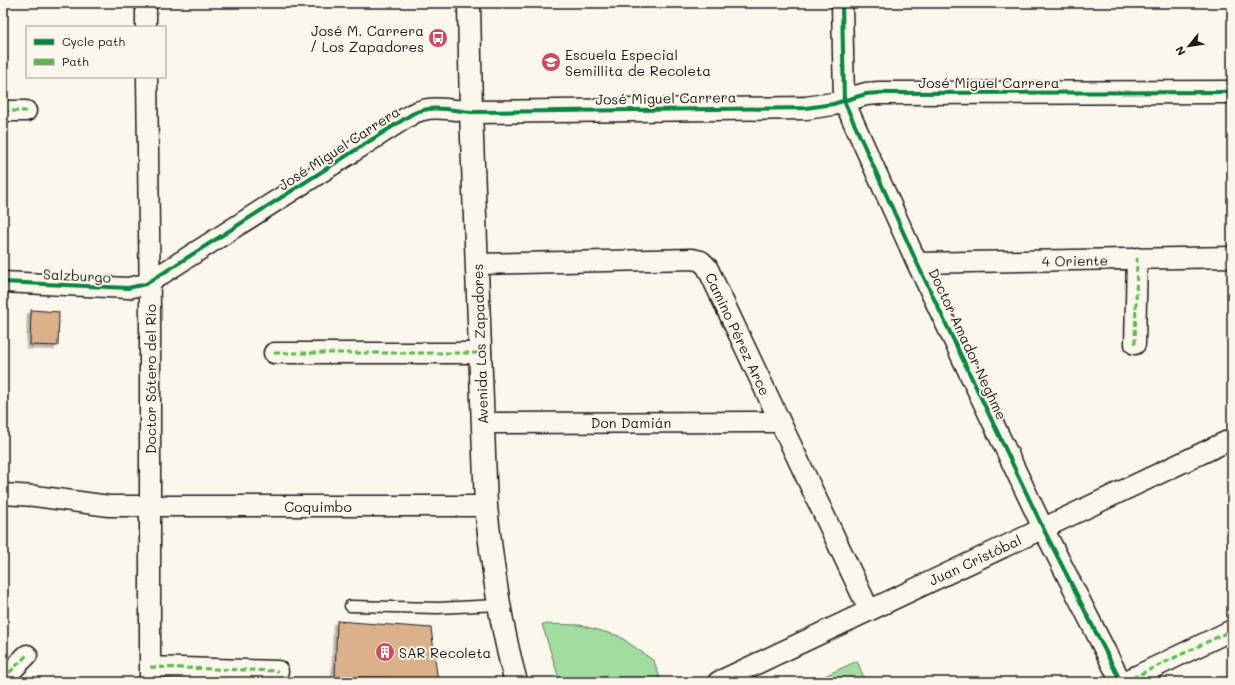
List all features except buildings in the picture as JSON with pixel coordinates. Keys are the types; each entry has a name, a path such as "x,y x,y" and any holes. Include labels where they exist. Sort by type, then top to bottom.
{"street":[{"path":"146,3 146,26"},
{"name":"Avenida Los Zapadores","path":"469,3 471,112 486,506 490,554 498,605 516,682"},
{"name":"Doctor Amador Neghme","path":"842,3 844,101 917,263 1043,528 1121,682"},
{"name":"Doctor Sótero del Río","path":"147,78 150,282 150,675"},
{"name":"José Miguel Carrera","path":"150,282 412,114 425,109 432,108 471,112 806,108 844,101 866,94 879,93 1232,92"},
{"path":"3,112 26,111"},
{"name":"4 Oriente","path":"917,263 1232,257"},
{"path":"1135,344 1136,258"},
{"name":"Camino Pérez Arce","path":"477,264 692,259 701,261 707,267 869,610"},
{"name":"Salzburgo","path":"3,282 128,288 150,282"},
{"path":"274,353 481,353"},
{"name":"Don Damián","path":"483,423 780,422"},
{"name":"Juan Cristóbal","path":"718,682 1232,439"},
{"name":"Coquimbo","path":"3,494 35,496 109,506 486,506"},
{"path":"1124,682 1232,630"},
{"path":"3,679 27,655"},
{"path":"150,675 278,671"}],"lane":[{"path":"350,606 438,608 498,605"}],"green space":[{"path":"542,624 580,625 619,636 654,661 660,678 652,682 560,682"},
{"path":"857,661 866,682 814,682 814,681"}],"marked path":[{"path":"3,111 26,111"},
{"path":"1135,344 1137,258"},
{"path":"274,353 481,353"},
{"path":"1124,682 1232,630"},
{"path":"3,679 27,655"},
{"path":"150,667 278,671"}],"cycle path":[{"path":"842,3 844,101 917,263 1043,528 1121,682"},
{"path":"3,282 128,288 146,284 412,114 426,109 441,108 471,112 806,108 833,104 866,94 879,93 1232,92"}],"place":[{"name":"José M. Carrera / Los Zapadores","path":"438,38"},
{"name":"Escuela Especial Semillita de Recoleta","path":"551,62"},
{"name":"SAR Recoleta","path":"385,652"}]}
